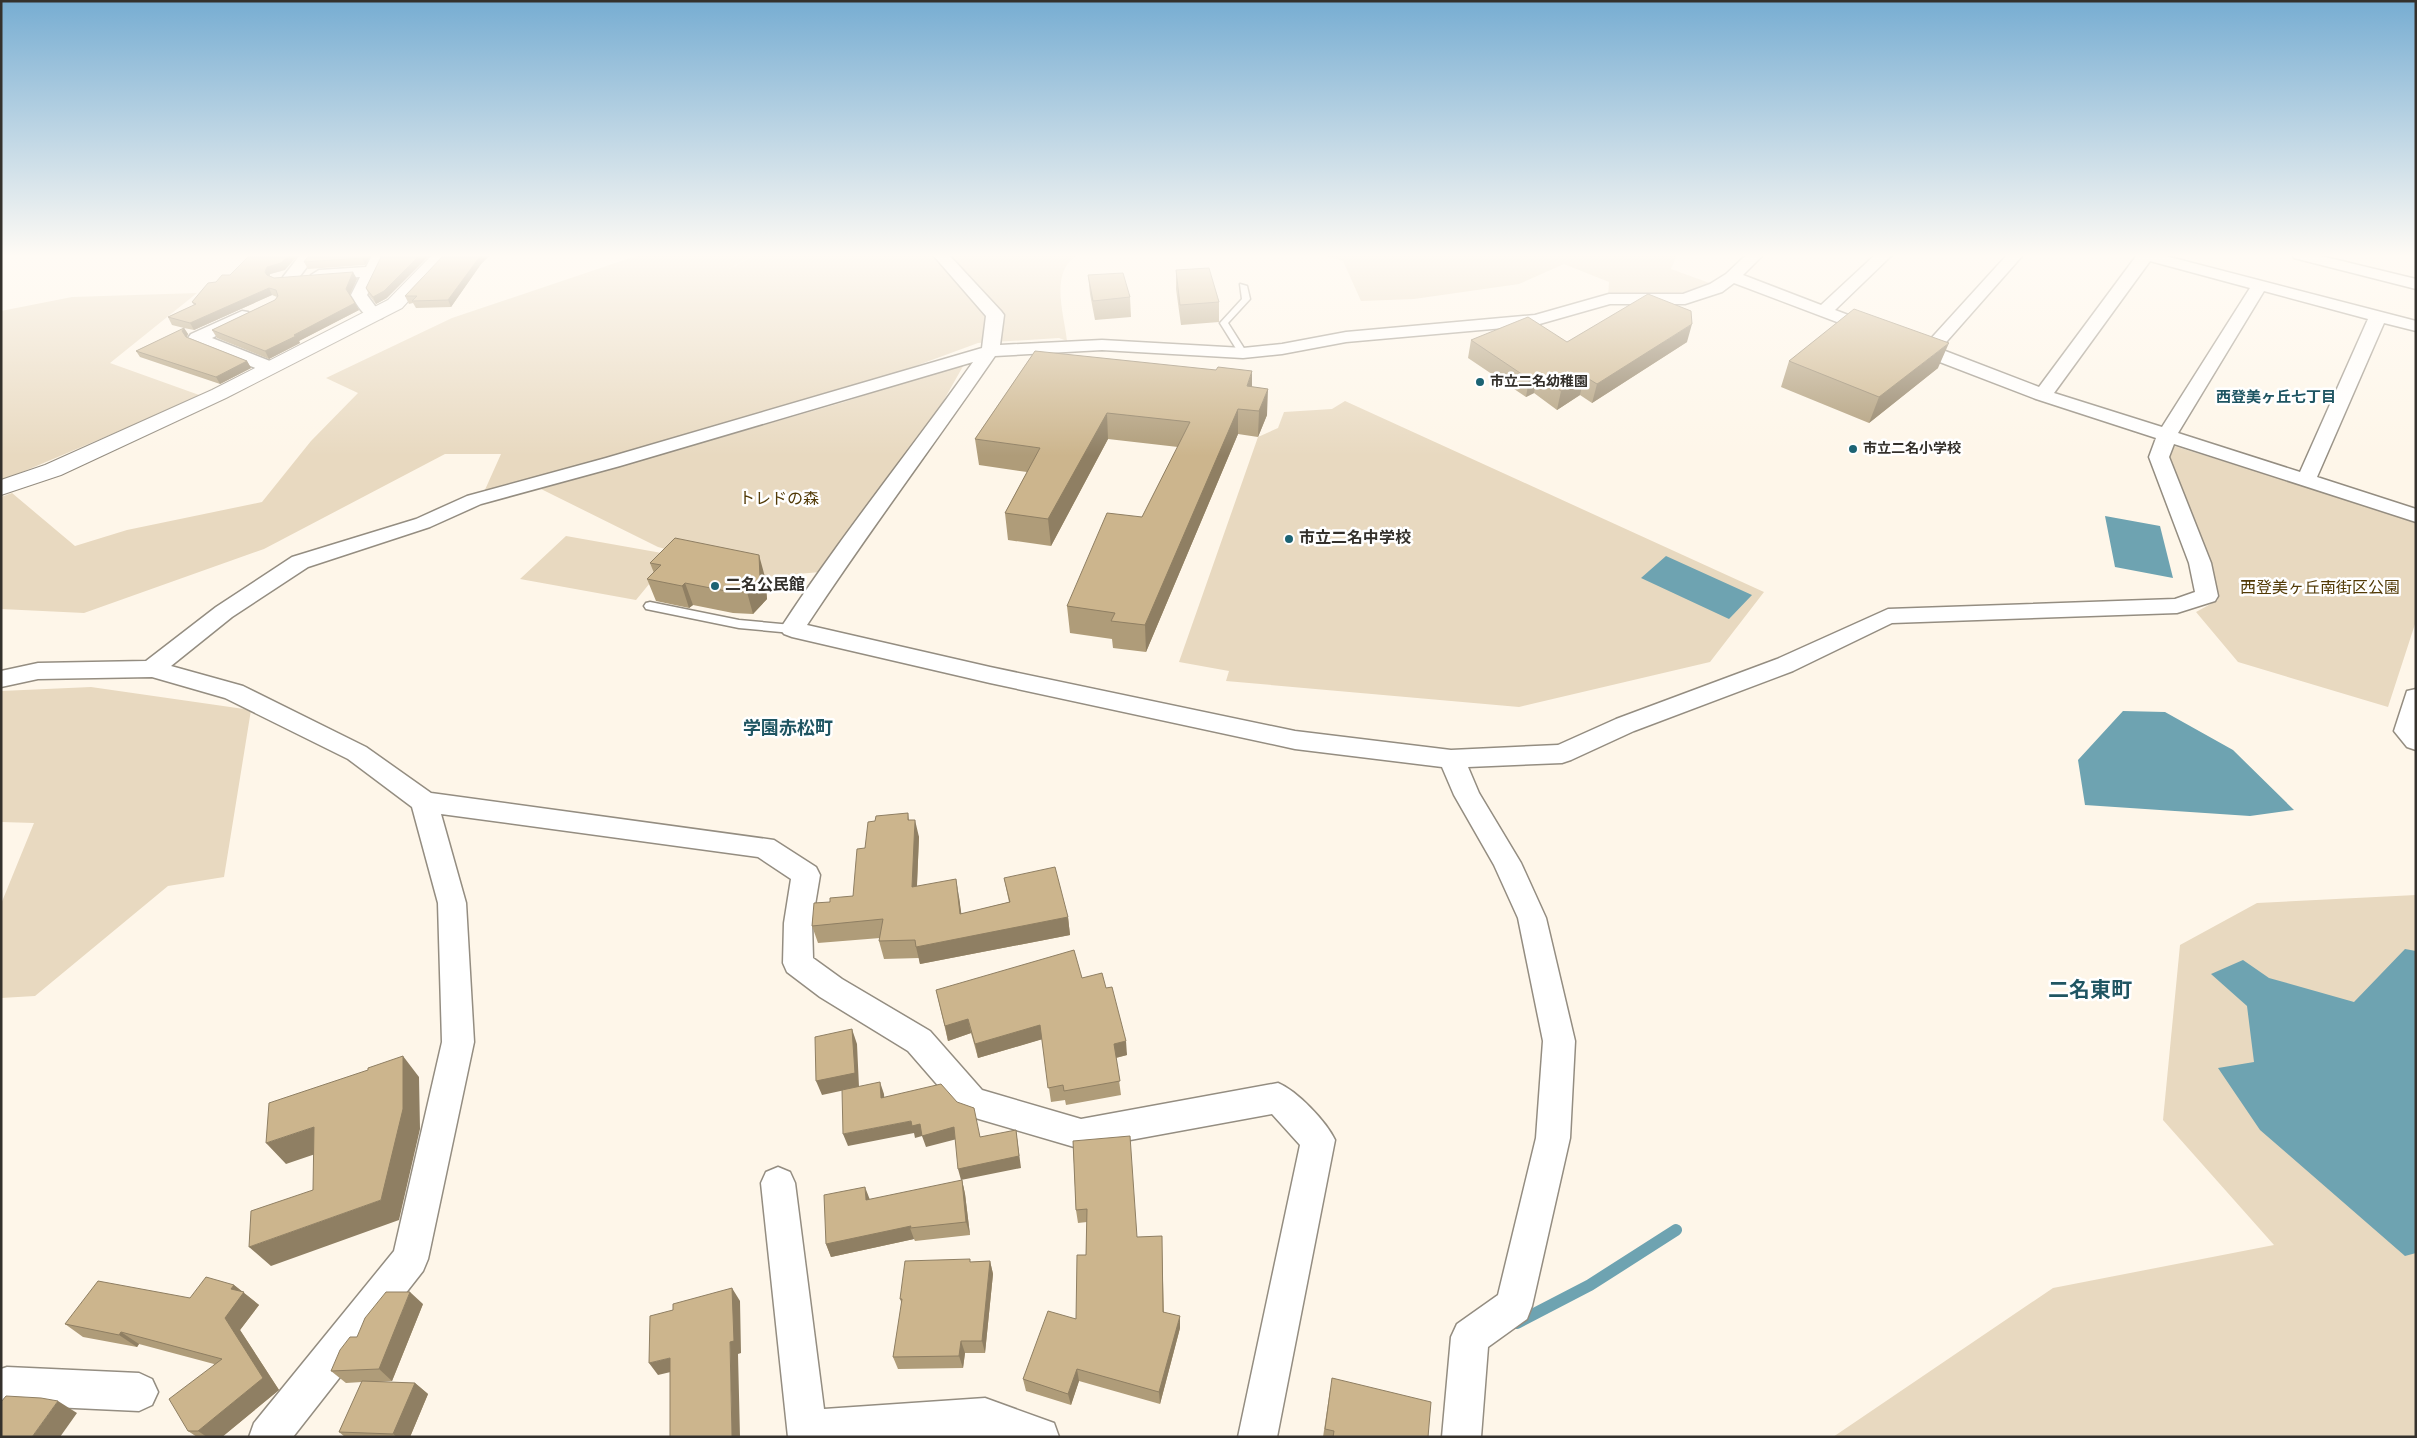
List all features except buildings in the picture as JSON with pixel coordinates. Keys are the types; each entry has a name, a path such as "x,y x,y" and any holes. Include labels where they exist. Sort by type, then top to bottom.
{"street":[{"path":"230,322 197,338 269,367"},
{"path":"1,488 53,470 219,394 360,322"},
{"path":"994,322 990,351 919,452 849,545 792,629 990,675 1295,740 1451,760 1562,754 1626,725 1785,665 1888,616 2177,606 2207,596 2200,563 2159,457 2168,435 2237,322"},
{"path":"152,669 224,612 300,562 423,522 474,500 669,446 990,351 1102,345 1243,353 1282,349 1346,337 1512,322"},
{"path":"1851,322 2043,395 2416,516"},
{"path":"1930,351 1955,322"},
{"path":"2043,395 2097,322"},
{"path":"2306,480 2375,322"},
{"path":"2401,322 2416,326"},
{"path":"1,679 38,671 152,669 234,692 356,753 424,802 764,847 806,875 798,923 798,964 831,988 919,1041 972,1102 1081,1134 1278,1098 1318,1140 1257,1437"},
{"path":"2416,697 2407,731 2416,741"},
{"path":"1451,760 1467,795 1507,863 1532,918 1559,1041 1552,1138 1514,1306 1470,1337 1460,1437"},
{"path":"268,1437 410,1259 458,1042 452,903 424,802"},
{"path":"778,1183 809,1433 985,1417 1040,1437"},
{"path":"1,1390 7,1386 139,1392"}],"lane":[{"path":"1226,322 1224,324 1243,353"},
{"path":"650,606 739,624 792,629"}],"green space":[{"path":"1,322 161,322 110,363 202,396 1,481"},
{"path":"443,322 1064,322 1067,341 1059,338 978,343 853,389 484,492 501,454 445,454 264,549 84,613 1,609 1,497 12,493 75,546 127,530 262,502 311,441 358,393 326,378"},
{"name":"トレドの森","path":"966,361 936,414 820,572 765,577 658,547 541,489 844,402"},
{"path":"1345,401 1764,592 1710,662 1519,707 1226,681 1229,671 1179,662 1258,437 1278,428 1284,412 1332,409"},
{"name":"西登美ヶ丘南街区公園","path":"2171,445 2416,521 2416,621 2388,707 2238,662 2196,612 2218,600 2166,460"},
{"path":"566,536 673,555 636,600 520,579"},
{"path":"91,687 251,710 224,877 168,886 35,996 1,998 1,904 34,823 1,822 1,691"},
{"path":"2416,895 2416,1437 1833,1437 2053,1288 2274,1245 2163,1120 2180,945 2257,903"}],"water":[{"path":"2105,516 2160,526 2173,578 2115,567"},
{"path":"1666,556 1752,595 1729,619 1641,578"},
{"path":"2123,711 2165,712 2233,750 2294,810 2250,816 2085,805 2078,760"},
{"path":"2405,949 2416,951 2416,1253 2405,1256 2260,1130 2218,1068 2254,1062 2247,1006 2211,974 2243,960 2269,978 2354,1002"}],"waterway":[{"path":"1517,1323 1590,1285 1676,1230"}],"place":[{"name":"市立二名幼稚園","path":"1480,382"},
{"name":"市立二名小学校","path":"1853,449"},
{"name":"市立二名中学校","path":"1289,539"},
{"name":"二名公民館","path":"715,586"}],"district":[{"name":"西登美ヶ丘七丁目","path":"2276,398"},
{"name":"学園赤松町","path":"788,729"},
{"name":"二名東町","path":"2090,991"}]}
